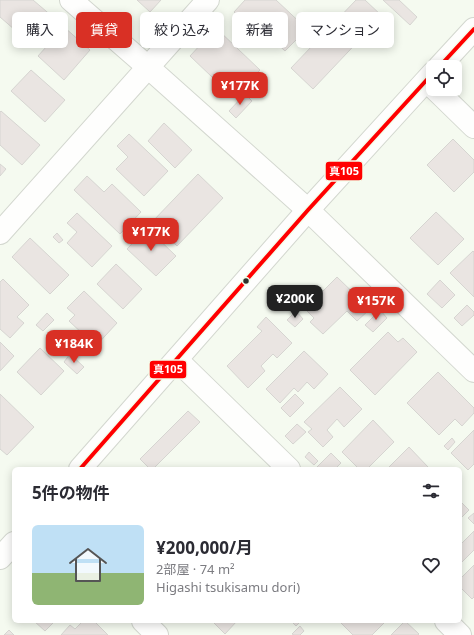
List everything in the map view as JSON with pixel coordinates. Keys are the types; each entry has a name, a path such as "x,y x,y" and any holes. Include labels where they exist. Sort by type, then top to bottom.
{"street":[{"path":"71,0 308,210 474,371"},
{"path":"0,233 208,0"},
{"path":"449,60 474,29"},
{"path":"82,467 308,210 426,87"},
{"path":"447,96 474,127"},
{"path":"177,360 287,467"},
{"path":"0,558 12,545"},
{"path":"145,623 157,635"},
{"path":"448,623 460,635"}],"building":[{"path":"0,0 33,0 47,12 12,12 12,27 0,17"},
{"path":"137,0 161,0 150,12"},
{"path":"245,0 276,0 296,19 296,40 288,48 288,12 234,12"},
{"path":"356,0 365,0 378,12 345,12"},
{"path":"383,0 399,0 417,17 410,25"},
{"path":"68,31 76,38 76,48 88,48 90,50 64,80 38,56 45,48 68,48"},
{"path":"224,36 232,43 232,48 237,48 260,70 234,98 190,56 197,48 224,48"},
{"path":"310,48 352,48 313,89 291,68"},
{"path":"31,70 65,100 45,122 11,91"},
{"path":"245,94 252,101 236,118 229,111"},
{"path":"1,111 40,145 22,165 0,145"},
{"path":"164,123 192,150 175,168 148,141"},
{"path":"129,134 168,171 144,196 116,169 128,157 117,146"},
{"path":"453,139 474,160 474,172 454,192 427,165"},
{"path":"0,164 6,169 0,176"},
{"path":"198,174 223,198 177,246 152,222"},
{"path":"87,176 104,192 112,184 141,212 120,234 74,190"},
{"path":"436,212 464,239 438,265 410,238"},
{"path":"77,213 112,246 92,267 67,243 77,232 67,223"},
{"path":"147,228 176,256 156,276 127,249"},
{"path":"57,233 63,240 59,243 53,237"},
{"path":"30,238 69,275 50,294 12,257"},
{"path":"473,251 474,252 474,297 450,273"},
{"path":"116,264 142,289 123,309 97,284"},
{"path":"337,277 370,309 357,321 347,311 323,334 310,322 314,318 305,309"},
{"path":"3,279 29,305 17,317 24,323 10,338 0,329 0,282"},
{"path":"440,280 455,295 442,308 427,294"},
{"path":"84,291 117,323 93,349 81,338 84,335 69,321 75,315 67,308"},
{"path":"467,305 474,312 474,315 462,326 454,318"},
{"path":"380,310 387,318 373,332 365,325"},
{"path":"296,311 303,319 295,327 287,320"},
{"path":"47,313 54,320 43,331 36,325"},
{"path":"266,317 292,343 277,358 273,354 261,366 265,371 248,388 227,366 262,331 257,327"},
{"path":"388,332 398,342 403,338 417,352 375,395 350,370"},
{"path":"0,342 14,356 0,371"},
{"path":"40,348 64,371 41,395 17,372"},
{"path":"304,351 328,374 314,389 307,382 298,392 294,388 280,403 266,389"},
{"path":"70,354 84,367 77,374 64,362"},
{"path":"438,372 474,408 474,413 462,426 455,419 439,435 407,403"},
{"path":"340,387 362,409 344,427 337,419 327,430 333,437 323,447 308,432 312,429 304,422"},
{"path":"0,394 34,427 7,455 0,449"},
{"path":"295,394 304,403 290,417 281,408"},
{"path":"188,411 200,422 155,467 148,467 140,459"},
{"path":"373,420 394,442 369,467 357,467 342,452"},
{"path":"297,424 306,432 293,444 285,436"},
{"path":"474,430 474,464 468,470 451,453"},
{"path":"452,438 455,442 448,450 444,446"},
{"path":"409,447 428,467 389,467"},
{"path":"309,452 318,461 314,465 305,457"},
{"path":"331,453 341,463 337,467 317,467"},
{"path":"462,503 469,510 462,517"},
{"path":"474,513 474,524 468,518"},
{"path":"474,531 474,550 462,562 462,543"},
{"path":"474,565 474,597 472,599 462,589 462,577"},
{"path":"36,623 53,623 45,631"},
{"path":"81,623 96,623 108,635 61,635 70,625 75,629"},
{"path":"214,623 235,623 225,634"},
{"path":"341,623 384,623 372,635 353,635"},
{"path":"403,623 407,623 419,634 418,635 391,635"},
{"path":"300,626 304,631 300,635 292,634"},
{"path":"9,630 14,635 4,635"}],"transit line":[{"name":"真105","path":"445,60 474,29"},
{"name":"真105","path":"82,467 308,210 426,81"}]}
